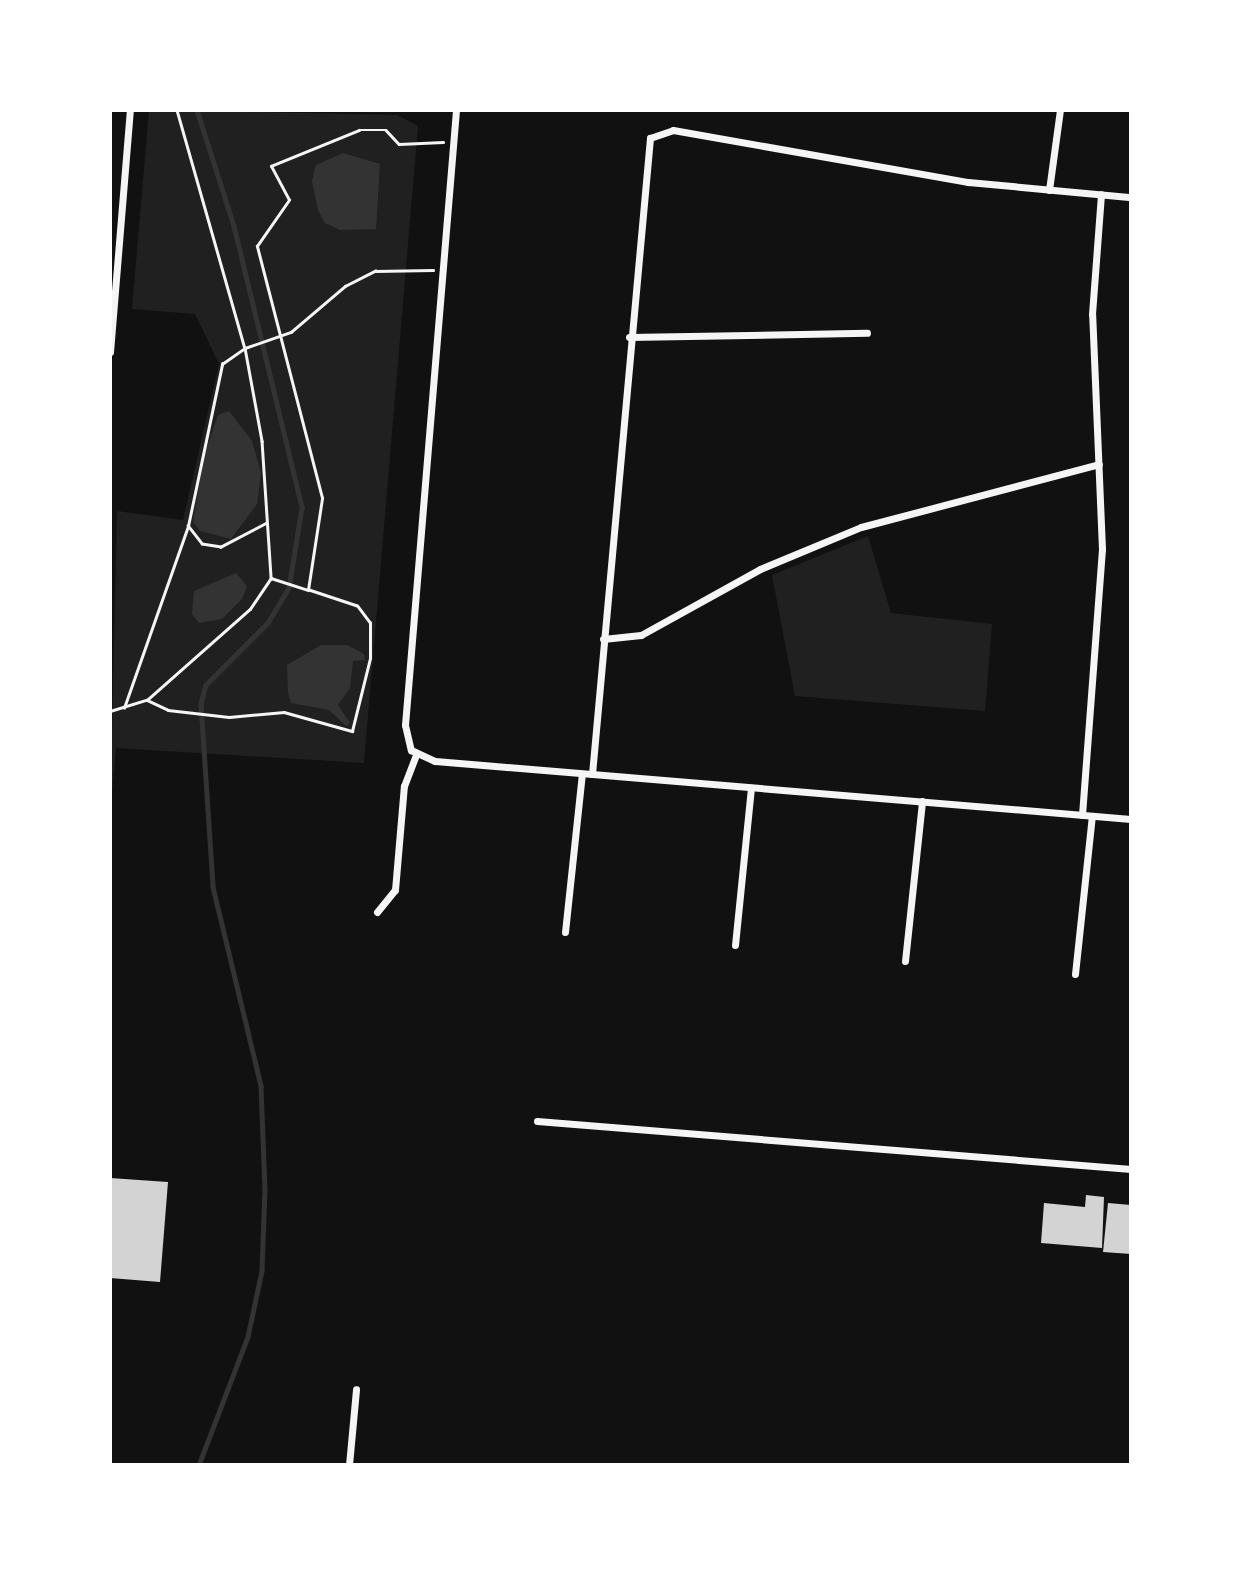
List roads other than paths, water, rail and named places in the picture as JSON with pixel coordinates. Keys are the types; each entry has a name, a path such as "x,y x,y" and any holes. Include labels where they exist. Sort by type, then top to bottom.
{"street":[{"path":"110,352 130,110"},
{"path":"377,912 395,890 404,786 416,754 405,725 456,110"},
{"path":"1049,190 1060,110"},
{"path":"593,774 645,152 658,132 1049,190 1131,197"},
{"path":"1082,815 1102,564 1092,296 1101,194"},
{"path":"629,337 867,333"},
{"path":"603,639 641,635 760,569 860,527 1099,464"},
{"path":"416,754 582,774 1131,820"},
{"path":"565,932 582,774"},
{"path":"735,944 751,788"},
{"path":"905,961 922,802"},
{"path":"1075,974 1092,816"},
{"path":"537,1121 1131,1169"},
{"path":"349,1465 356,1389"}],"waterway":[{"path":"197,110 234,226 302,508 289,588 268,623 206,685 201,704 213,887 261,1086 265,1189 262,1271 248,1337 199,1465"}]}
